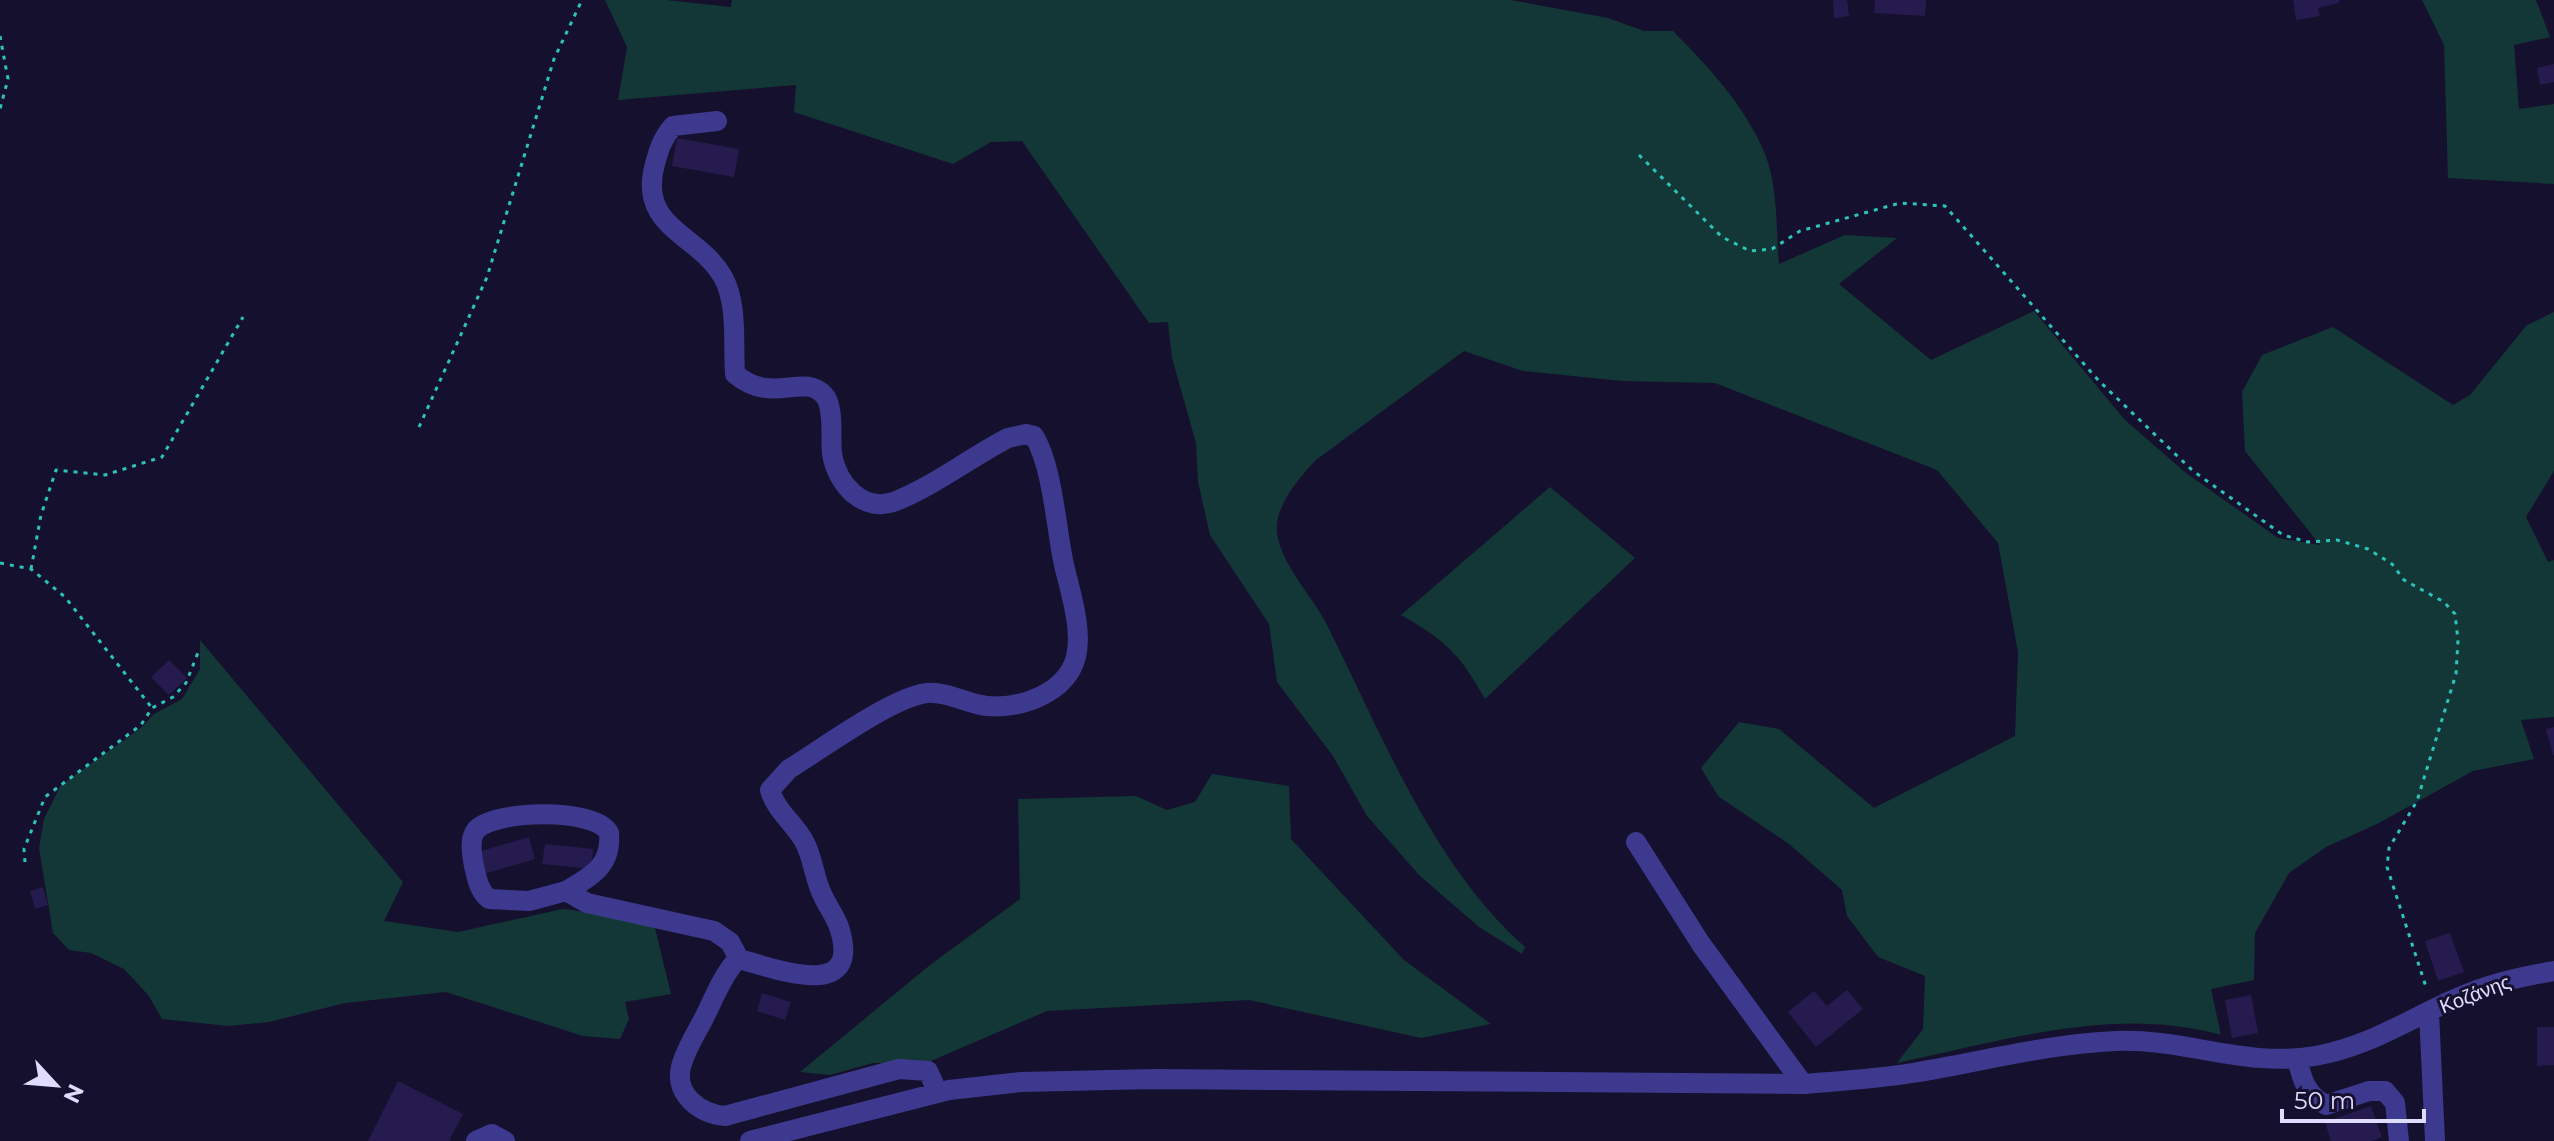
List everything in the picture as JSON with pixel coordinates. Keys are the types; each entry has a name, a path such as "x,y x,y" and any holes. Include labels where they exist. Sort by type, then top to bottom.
{"street":[{"path":"566,891 598,870 609,856 609,833 601,823 585,816 559,815 496,821 477,829 472,836 473,861 479,885 489,899 529,901 566,891 587,903 714,931 730,942 739,959 779,971 815,977 833,971 840,959 842,938 838,923 821,892 807,845 774,801 770,790 776,780 896,704 928,693 985,706 1009,706 1042,698 1063,677 1076,658 1076,622 1044,467 1034,436 1026,434 1008,438 894,502 873,505 856,498 841,481 833,458 830,402 822,392 807,384 759,389 735,374 730,294 722,274 661,216 651,198 651,177 662,139 673,126 717,121"},
{"path":"1636,842 1701,944 1803,1084"},
{"path":"739,959 728,970 681,1067 683,1089 699,1109 713,1115 735,1116 899,1069 928,1071 938,1093"},
{"name":"Κοζάνης","path":"2435,1141 2429,1012 2496,983 2554,971"},
{"path":"750,1141 938,1093 1021,1082 1155,1079 1803,1084 1879,1078 2051,1048 2117,1041 2165,1043 2241,1058 2297,1059 2358,1045 2389,1034 2429,1012"},
{"path":"2297,1059 2304,1085 2313,1099 2326,1105 2369,1091 2385,1091 2395,1103 2399,1141"},
{"path":"476,1141 492,1134 505,1141"}],"path":[{"path":"419,427 487,277 554,59 582,0"},
{"path":"0,36 8,79 0,109"},
{"path":"1639,155 1722,237 1750,251 1772,249 1800,231 1900,203 1945,206 2099,381 2193,471 2283,535 2308,542 2337,540 2368,549 2392,564 2404,580 2450,608 2455,614 2458,640 2456,674 2417,801 2389,848 2387,867 2427,990 2429,1012"},
{"path":"31,569 41,515 56,470 105,475 162,457 243,317"},
{"path":"0,563 31,569 65,597 152,708"},
{"path":"25,862 24,849 45,797 141,725 152,708 173,697 186,683 199,650"}],"green space":[{"path":"605,0 666,0 731,7 732,0 1511,0 1608,18 1644,31 1673,31 1737,104 1765,154 1774,194 1779,264 1845,235 1897,238 1839,284 1931,360 2034,311 2125,420 2186,473 2278,538 2320,545 2245,451 2242,392 2262,355 2333,327 2453,405 2470,395 2526,326 2554,312 2554,471 2526,517 2548,562 2554,560 2554,717 2521,720 2534,759 2473,771 2377,824 2326,847 2289,873 2255,933 2254,980 2211,989 2221,1035 2181,1027 2099,1025 2018,1037 1897,1063 1923,1029 1925,976 1878,957 1847,916 1842,890 1789,844 1718,796 1701,768 1739,722 1779,729 1874,808 2015,736 2018,652 1998,543 1937,470 1715,383 1622,381 1523,371 1464,351 1316,460 1295,484 1284,503 1279,513 1277,533 1285,557 1326,623 1411,795 1462,877 1492,914 1525,947 1522,954 1479,927 1420,876 1367,816 1333,756 1277,682 1269,624 1210,535 1198,482 1196,443 1172,358 1168,322 1149,323 1022,141 991,142 953,164 794,112 796,85 618,100 627,47"},
{"path":"2422,0 2536,0 2550,37 2514,45 2519,109 2554,104 2554,184 2448,178 2444,45"},
{"path":"1550,487 1635,558 1485,699 1468,670 1450,650 1429,632 1401,615"},
{"path":"200,640 403,882 384,921 458,932 563,909 653,920 671,994 625,1002 629,1019 620,1039 583,1036 446,992 345,1003 269,1022 228,1026 162,1019 149,996 124,969 91,953 69,950 53,933 39,848 44,819 61,785 141,728 154,714 182,699 200,669"},
{"path":"1212,774 1289,786 1291,839 1404,960 1491,1024 1421,1038 1249,1000 1047,1011 924,1064 873,1063 830,1075 800,1072 930,965 1020,899 1018,799 1136,796 1167,810 1195,802"}],"building":[{"path":"1833,0 1847,0 1849,16 1834,18"},
{"path":"1875,0 1926,0 1925,16 1874,13"},
{"path":"2293,0 2339,0 2339,3 2318,8 2320,16 2296,20"},
{"path":"2554,64 2554,82 2540,85 2537,68"},
{"path":"677,138 739,149 734,177 672,166"},
{"path":"169,660 187,678 169,695 151,677"},
{"path":"2554,727 2554,755 2553,755 2546,729"},
{"path":"529,837 535,859 484,874 478,852"},
{"path":"545,844 593,849 591,869 542,864"},
{"path":"43,887 48,905 35,909 30,891"},
{"path":"2450,933 2464,972 2438,981 2425,941"},
{"path":"1847,990 1863,1009 1816,1047 1788,1012 1814,991 1827,1006"},
{"path":"762,993 791,1002 785,1020 757,1011"},
{"path":"2251,995 2258,1033 2232,1038 2225,1000"},
{"path":"2537,1027 2554,1027 2554,1065 2537,1066"},
{"path":"398,1081 463,1114 449,1141 368,1141"},
{"path":"2371,1106 2382,1137 2372,1141 2331,1141 2325,1122"}]}
